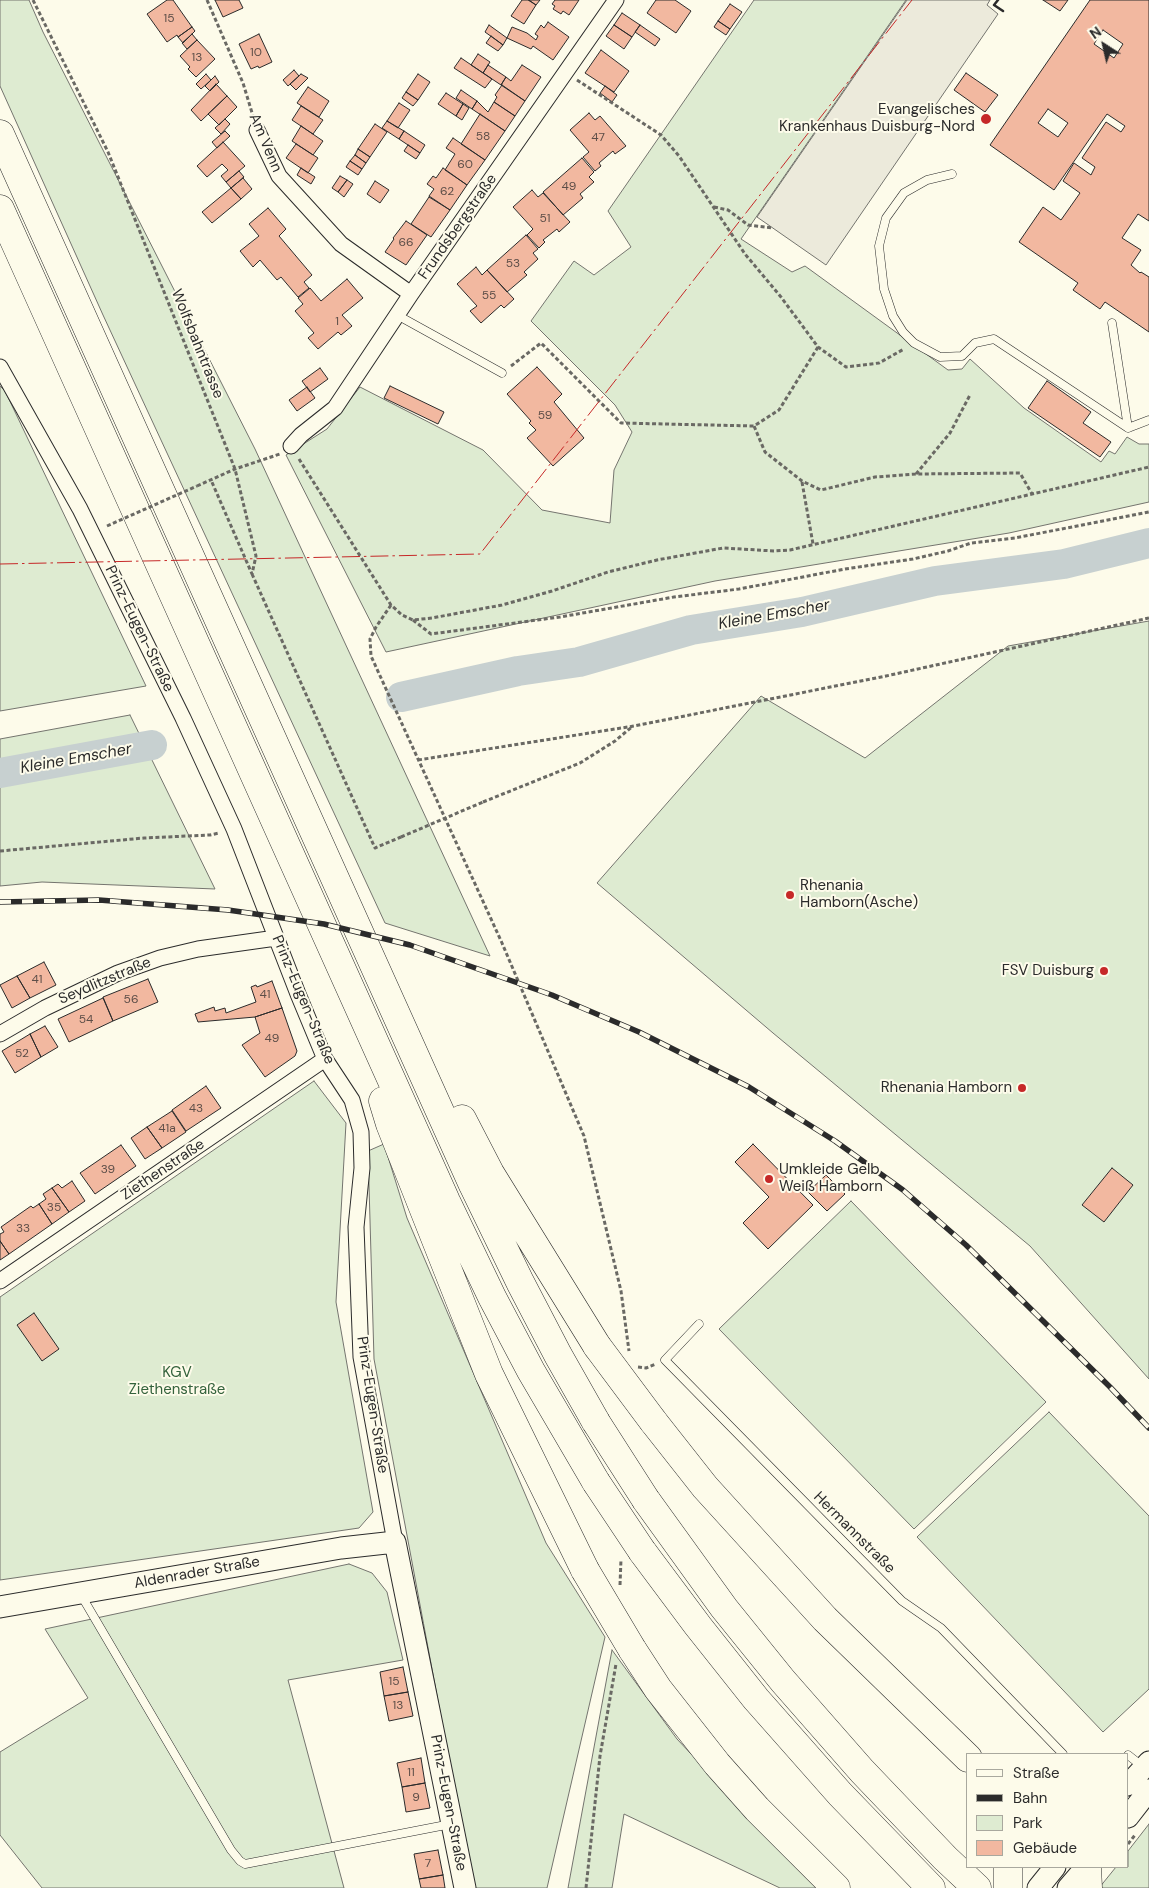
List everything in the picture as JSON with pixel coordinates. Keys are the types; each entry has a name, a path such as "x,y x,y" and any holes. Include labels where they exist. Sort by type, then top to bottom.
{"highway":[{"path":"0,134 434,1101 520,1282 558,1355 596,1422 646,1500 724,1608 783,1681 862,1771 945,1858 977,1888"},
{"path":"0,209 426,1159 492,1297 531,1372 596,1482 642,1551 698,1626 756,1699 840,1794 928,1885"},
{"path":"348,984 390,1124 488,1374 585,1570 658,1689 717,1764 757,1809 836,1888"},
{"path":"386,991 450,1096 490,1173 597,1346 653,1421 705,1487 806,1598 966,1756"},
{"path":"1008,1868 1008,1888"},
{"path":"1086,1868 1088,1888"}],"street":[{"name":"Frundsbergstraße","path":"291,446 301,435 335,408 396,315 616,0"},
{"name":"Am Venn","path":"257,130 279,176 340,244 411,294"},
{"name":"Prinz-Eugen-Straße","path":"1,371 80,509 183,718 234,829 325,1059 352,1100 361,1132 362,1168 356,1227 361,1357 395,1542 465,1888"},
{"name":"Seydlitzstraße","path":"0,1034 45,1008 94,984 160,958 198,949 276,938"},
{"name":"Ziethenstraße","path":"0,1281 325,1059"},
{"name":"Aldenrader Straße","path":"0,1607 341,1548 395,1542"},
{"path":"1129,1784 1142,1765"},
{"path":"1129,1816 1149,1790"},
{"path":"1038,1888 1055,1868"},
{"path":"1068,1888 1085,1868"}],"lane":[{"path":"952,174 926,180 904,193 886,218 879,246 884,289 893,316 903,332 914,343 940,357 962,356 975,343 994,339 1128,428"},
{"path":"396,315 502,373"},
{"path":"1112,322 1128,428"},
{"path":"1128,428 1149,420"},
{"path":"665,1360 699,1324"},
{"name":"Hermannstraße","path":"665,1360 902,1601 941,1628 1062,1753"},
{"path":"80,1593 231,1850 240,1861 245,1864 452,1824"}],"path":[{"name":"Wolfsbahntrasse","path":"33,0 108,152 235,469 256,556 252,574"},
{"name":"Am Venn","path":"207,0 242,83 257,130"},
{"path":"566,73 661,135 679,156 746,254 818,347 846,367 879,364 914,343"},
{"path":"713,207 728,210 748,225 773,228"},
{"path":"502,373 541,343 621,423 754,426 779,410 818,347"},
{"path":"916,474 950,433 970,395"},
{"path":"754,426 765,452 802,481 822,490 874,477 916,474 1020,473 1032,494"},
{"path":"107,526 235,469 280,454 291,446 391,606 431,634 560,617 674,596 738,589 844,569 913,559 948,551 971,543 1014,538 1149,512"},
{"path":"413,620 502,605 608,572 706,550 723,548 790,550 1149,467"},
{"path":"211,480 375,848 580,763 615,741 634,726"},
{"path":"802,481 813,544"},
{"path":"418,760 634,726 886,676 1149,618"},
{"path":"0,851 144,838 210,835 234,829"},
{"path":"630,1366 646,1368 665,1360"}],"green space":[{"path":"0,0 29,0 43,32 255,449 490,956 385,923 103,315 0,86"},
{"path":"754,0 906,0 741,239 792,272 805,266 948,370 962,369 970,359 1024,408 1101,462 1109,451 1115,454 1127,437 1139,444 1149,444 1149,502 1009,533 715,581 386,652 286,455 327,429 360,387 483,450 542,510 610,523 614,470 632,432 615,405 531,321 574,261 594,275 631,247 608,211"},
{"path":"0,386 5,391 146,686 0,711"},
{"path":"1149,621 1149,1379 1030,1246 773,1033 597,883 761,696 865,758 1008,646"},
{"path":"130,715 215,889 42,882 0,886 0,739"},
{"name":"KGV Ziethenstraße","path":"314,1081 346,1123 336,1302 373,1512 359,1528 0,1580 0,1297"},
{"path":"384,1144 407,1218 546,1543 605,1637 547,1888 473,1888 374,1359 368,1151"},
{"path":"851,1201 1046,1402 914,1529 719,1329"},
{"path":"1049,1412 1149,1516 1149,1689 1103,1732 917,1537"},
{"path":"349,1564 372,1573 387,1592 403,1660 288,1680 344,1888 42,1888 0,1835 0,1752 88,1698 45,1629"},
{"path":"612,1650 677,1739 817,1888 780,1888 624,1814 612,1888 568,1888"},
{"path":"1149,1824 1149,1888 1099,1888 1115,1868 1129,1868 1129,1850"}],"shaded area":[{"path":"907,0 990,0 987,5 998,14 826,265 757,217"}],"building":[{"path":"167,0 173,0 192,27 167,42 147,14"},
{"path":"215,0 239,0 243,8 223,17"},
{"path":"522,0 528,0 536,5 524,24 511,16"},
{"path":"529,0 540,0 536,5"},
{"path":"555,0 579,0 569,15 563,11 561,14 553,9 555,6 552,4"},
{"path":"656,0 675,0 691,11 676,33 647,13"},
{"path":"1043,0 1068,0 1060,11"},
{"path":"1090,0 1149,0 1149,221 1138,214 1122,238 1141,250 1131,265 1140,273 1149,277 1149,332 1105,302 1100,309 1073,290 1078,283 1019,242 1043,207 1061,220 1080,193 1063,181 1074,163 1091,175 1095,167 1082,158 1106,122 1121,132 1125,126 1107,114 1054,190 990,145","holes":["1103,30 1123,44 1114,58 1094,44","1048,109 1068,123 1058,137 1038,123"]},
{"path":"730,4 742,12 730,29 718,21"},
{"path":"622,13 640,25 632,37 614,25"},
{"path":"718,21 730,29 726,35 714,27"},
{"path":"548,22 569,37 553,60 533,46 531,49 507,38 512,27 527,33 536,40 538,36 535,34 541,25 544,28"},
{"path":"489,25 507,38 503,45 485,32"},
{"path":"614,25 632,37 624,49 606,36"},
{"path":"640,25 660,39 655,46 635,32"},
{"path":"192,27 195,31 183,43 178,37"},
{"path":"192,34 197,40 187,49 182,43"},
{"path":"259,34 272,62 259,68 258,66 251,69 239,44"},
{"path":"491,36 503,45 498,51 486,43"},
{"path":"197,40 215,59 196,77 188,69 190,67 180,56"},
{"path":"601,50 629,71 614,92 585,73"},
{"path":"478,54 490,62 483,73 471,65"},
{"path":"461,58 492,79 485,88 454,68"},
{"path":"488,65 506,77 501,85 483,73"},
{"path":"522,65 541,77 525,101 501,85 506,77 511,81"},
{"path":"294,70 299,76 288,86 283,80"},
{"path":"966,73 998,95 985,112 954,90"},
{"path":"206,74 211,80 201,89 196,84"},
{"path":"301,74 308,78 296,90 290,84"},
{"path":"418,74 430,82 418,100 406,92"},
{"path":"215,76 219,82 210,91 205,86"},
{"path":"216,84 227,96 201,121 191,110"},
{"path":"502,85 525,101 515,116 494,102 497,97 495,95"},
{"path":"605,86 617,95 612,102 600,93"},
{"path":"308,87 329,101 319,117 297,103"},
{"path":"461,90 477,101 472,109 456,98"},
{"path":"406,92 418,100 413,106 402,98"},
{"path":"446,93 463,104 456,116 438,104"},
{"path":"227,96 237,107 219,125 208,114"},
{"path":"477,101 488,112 494,102 515,116 505,131 472,109"},
{"path":"399,103 410,110 398,128 387,121"},
{"path":"463,104 469,108 462,120 456,116"},
{"path":"301,106 323,120 313,134 292,120"},
{"path":"589,113 595,120 600,116 626,146 615,154 613,151 599,163 601,166 595,171 583,157 589,152 570,130"},
{"path":"480,114 505,131 485,160 461,144"},
{"path":"225,119 230,124 221,134 215,128"},
{"path":"387,121 404,131 399,139 382,128"},
{"path":"375,124 387,132 370,157 358,149"},
{"path":"301,126 323,141 313,155 292,141"},
{"path":"225,131 230,136 217,148 212,142"},
{"path":"404,131 425,145 420,153 399,139"},
{"path":"453,138 485,160 467,185 445,170 455,154 446,148"},
{"path":"223,142 245,166 226,182 221,176 228,170 222,164 207,177 197,166"},
{"path":"296,144 318,158 308,173 286,158"},
{"path":"408,145 420,153 416,159 404,151"},
{"path":"358,149 370,157 366,163 355,155"},
{"path":"355,155 366,163 362,169 350,161"},
{"path":"582,158 594,172 589,177 594,182 580,194 583,198 563,215 543,192"},
{"path":"350,161 362,169 358,175 346,167"},
{"path":"301,168 315,177 311,184 297,175"},
{"path":"443,168 467,185 450,210 429,196 434,189 427,184 433,176 436,178"},
{"path":"239,171 244,177 231,188 226,182"},
{"path":"340,176 347,180 338,192 332,188"},
{"path":"243,178 252,189 241,199 231,188"},
{"path":"347,180 353,184 344,197 338,192"},
{"path":"375,181 389,190 380,203 367,194"},
{"path":"231,188 241,199 212,223 202,212"},
{"path":"532,190 538,197 543,193 570,222 559,232 557,229 543,240 545,242 539,248 527,235 533,229 513,207"},
{"path":"429,197 450,210 431,237 411,224"},
{"path":"268,208 286,229 279,236 312,275 304,282 309,288 298,297 281,277 277,280 260,260 253,267 240,251 259,236 249,224"},
{"path":"406,221 427,235 406,265 385,252"},
{"path":"526,235 538,249 533,253 538,259 524,272 527,275 507,292 487,270"},
{"path":"476,267 482,275 487,270 514,299 504,308 501,305 481,323 470,311 477,306 457,284"},
{"path":"347,279 363,298 342,315 352,326 341,335 338,332 318,349 308,338 314,333 295,311 303,304 298,298 310,288 321,301"},
{"path":"537,367 562,394 554,402 584,438 553,466 527,438 536,430 529,423 531,421 507,394"},
{"path":"320,368 328,379 310,392 302,381"},
{"path":"1047,381 1091,412 1083,423 1111,442 1100,457 1028,408"},
{"path":"390,386 444,412 438,424 384,398"},
{"path":"307,387 315,398 297,411 289,400"},
{"path":"44,962 56,985 30,998 17,976"},
{"path":"17,976 30,998 12,1008 0,985"},
{"path":"148,979 158,1002 113,1021 103,997"},
{"path":"272,981 282,1008 255,1017 198,1022 195,1014 214,1007 215,1011 225,1008 226,1013 256,1002 251,987 256,985 257,987"},
{"path":"103,998 113,1021 69,1042 58,1019"},
{"path":"282,1008 297,1051 295,1056 265,1077 242,1045 260,1033 255,1017"},
{"path":"45,1026 58,1047 41,1057 30,1034"},
{"path":"30,1034 41,1057 15,1073 2,1051"},
{"path":"206,1086 221,1108 186,1131 172,1110"},
{"path":"172,1111 186,1132 162,1148 147,1127"},
{"path":"147,1127 162,1148 145,1159 131,1138"},
{"name":"Umkleide Gelb Weiß Hamborn","path":"753,1144 813,1205 768,1249 743,1223 769,1197 735,1162"},
{"path":"121,1145 136,1166 95,1194 80,1173"},
{"path":"1112,1168 1133,1185 1104,1222 1082,1205"},
{"path":"826,1175 845,1194 827,1211 808,1192"},
{"path":"72,1181 85,1201 69,1212 52,1188 58,1184 62,1188"},
{"path":"52,1188 69,1212 52,1224 39,1204 46,1199 43,1194"},
{"path":"39,1204 52,1224 9,1254 0,1241 0,1234 4,1232 1,1227 31,1206 33,1208"},
{"path":"0,1241 9,1254 0,1260"},
{"path":"34,1313 59,1349 42,1361 17,1325"},
{"path":"403,1667 408,1692 384,1696 380,1672"},
{"path":"408,1692 413,1716 389,1721 384,1696"},
{"path":"421,1758 425,1783 402,1787 397,1763"},
{"path":"425,1783 430,1808 406,1812 402,1787"},
{"path":"438,1850 443,1875 419,1879 414,1854"},
{"path":"443,1875 445,1888 421,1888 419,1879"}],"waterway":[{"name":"Kleine Emscher","path":"401,697 518,671 579,662 691,630 802,612 935,581 1064,564 1149,543"},
{"name":"Kleine Emscher","path":"0,773 152,745"}],"railway":[{"path":"0,902 99,900 228,910 324,924 410,945 552,995 639,1032 749,1087 835,1141 903,1190 966,1245 1149,1428"}],"wall":[{"path":"998,0 994,5 1003,11"}],"power":[{"path":"0,564 480,554 912,0"}],"place":[{"name":"Evangelisches Krankenhaus Duisburg-Nord","path":"986,119"},
{"name":"Rhenania Hamborn(Asche)","path":"790,895"},
{"name":"FSV Duisburg","path":"1104,971"},
{"name":"Rhenania Hamborn","path":"1022,1088"},
{"name":"Umkleide Gelb Weiß Hamborn","path":"769,1179"}]}
